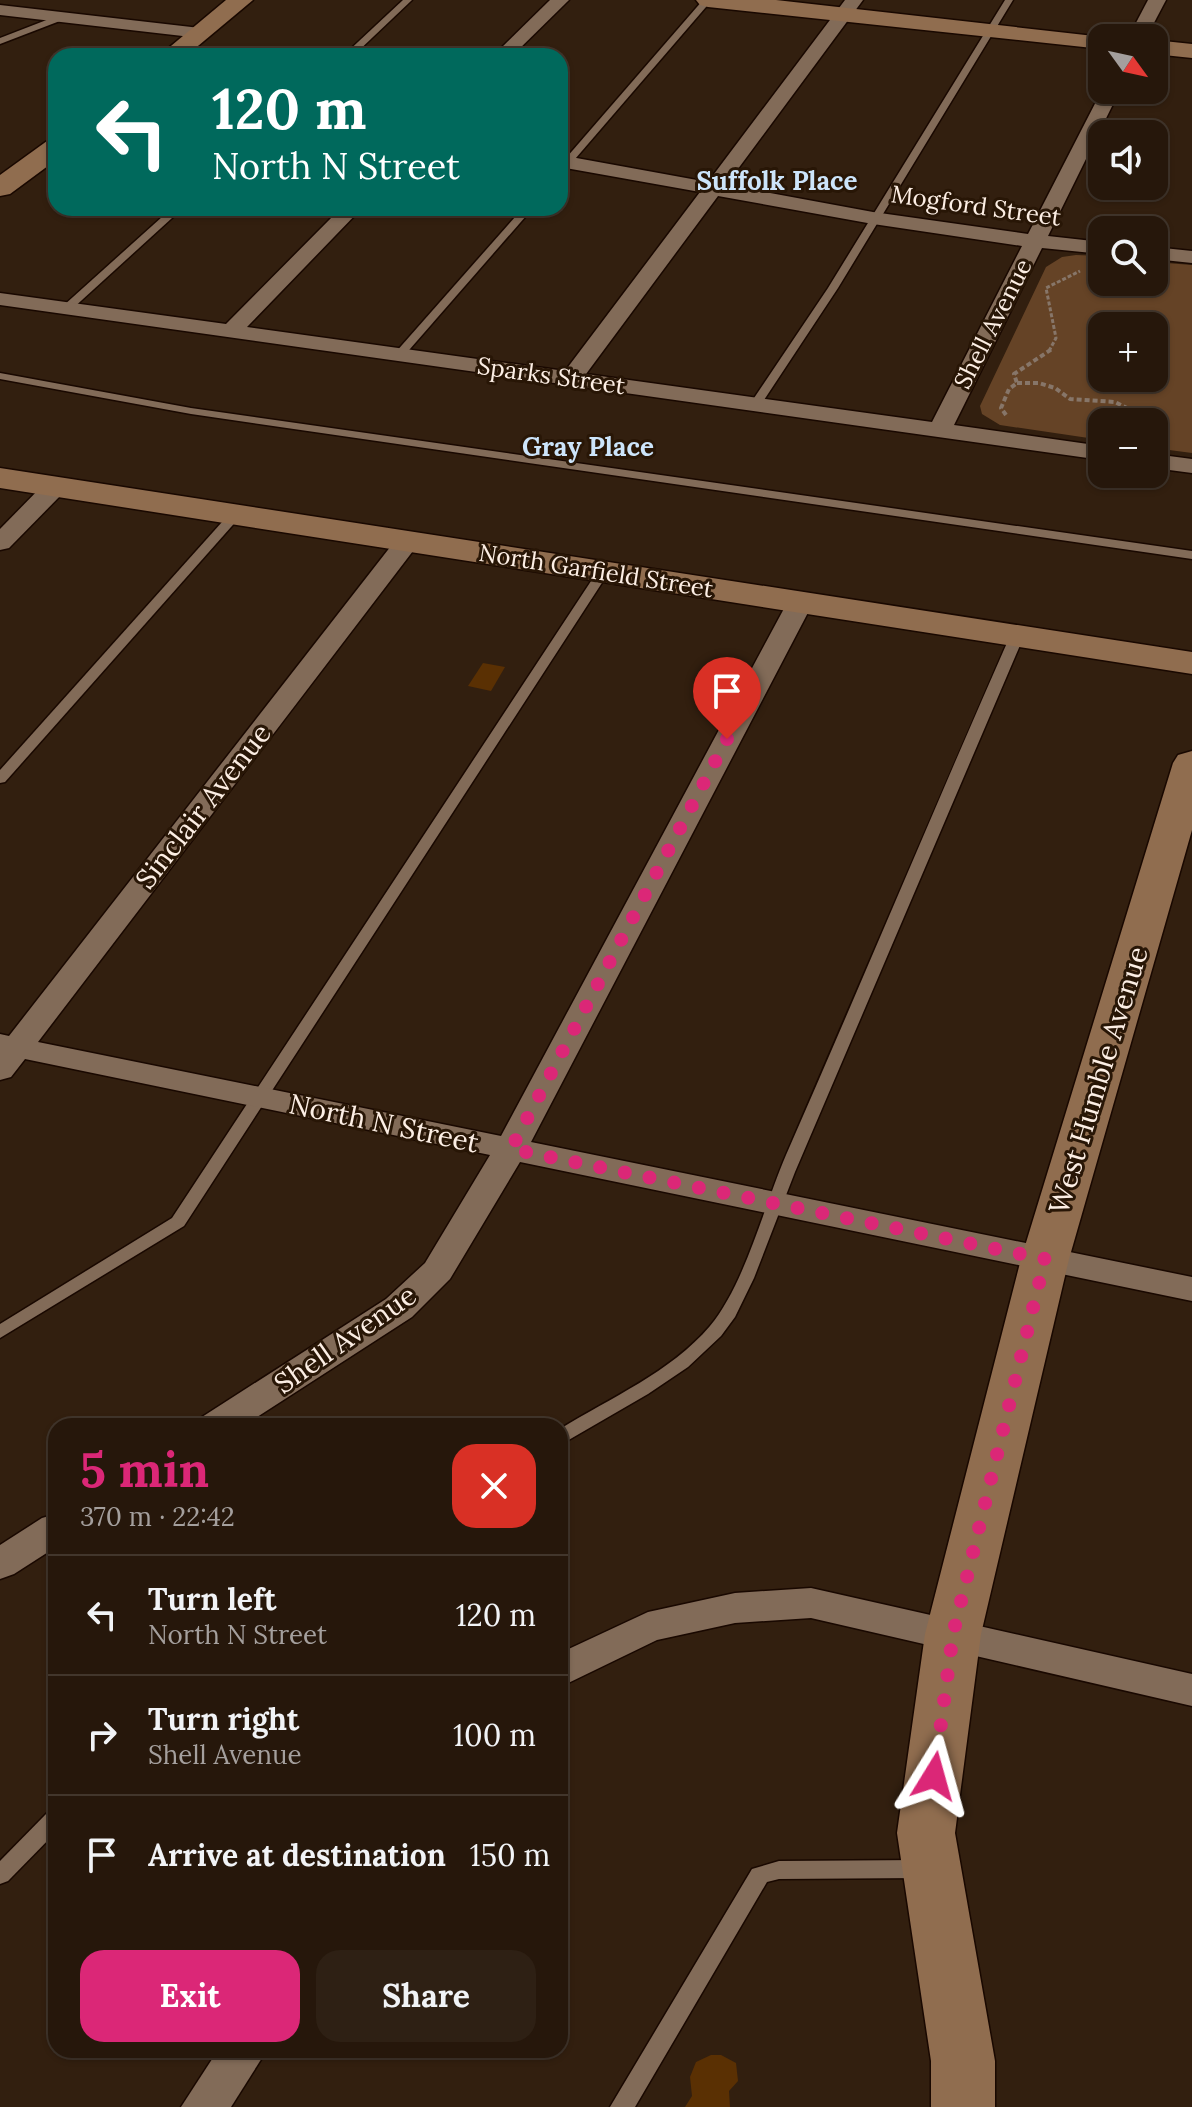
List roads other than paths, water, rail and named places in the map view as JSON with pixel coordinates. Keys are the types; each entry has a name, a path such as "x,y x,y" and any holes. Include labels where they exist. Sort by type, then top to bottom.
{"street":[{"path":"58,17 77,0"},
{"path":"181,48 241,0"},
{"path":"510,48 560,0"},
{"path":"708,0 849,7 991,30 1088,40"},
{"path":"1144,24 1157,0"},
{"path":"571,379 849,7"},
{"path":"0,10 200,33"},
{"path":"1168,48 1192,51"},
{"name":"Shell Avenue","path":"940,430 1104,104"},
{"path":"0,188 48,153"},
{"name":"Mogford Street","path":"568,166 873,218 1088,247"},
{"path":"230,332 344,216"},
{"path":"1168,254 1192,257"},
{"name":"Sparks Street","path":"0,299 1088,451"},
{"path":"1168,463 1192,466"},
{"name":"North Garfield Street","path":"0,478 1192,663"},
{"path":"0,543 55,487"},
{"name":"Sinclair Avenue","path":"6,1054 407,542"},
{"name":"Shell Avenue","path":"227,1418 399,1308 438,1271 511,1149 800,603"},
{"name":"West Humble Avenue","path":"963,2107 963,2061 926,1833 953,1634 1045,1259 1192,763"},
{"name":"North N Street","path":"6,1054 258,1098 1192,1289"},
{"path":"0,1564 48,1533"},
{"path":"568,1667 648,1627 735,1608 811,1603 1192,1690"},
{"path":"204,2107 238,2058"}],"lane":[{"path":"357,48 408,0"},
{"path":"568,159 708,0"},
{"path":"756,404 833,288 1009,0"},
{"path":"0,41 58,17"},
{"path":"67,308 169,216"},
{"path":"399,355 521,216"},
{"path":"0,376 191,411 1192,555"},
{"path":"0,779 235,515"},
{"path":"0,1332 178,1222 603,572"},
{"path":"568,1433 677,1365 715,1332 734,1305 773,1203 868,988 944,798 1017,636"},
{"path":"0,1875 48,1826"},
{"path":"622,2107 760,1875 779,1870 932,1869"}],"district":[{"name":"Suffolk Place","path":"777,181"},
{"name":"Gray Place","path":"588,447"}]}
